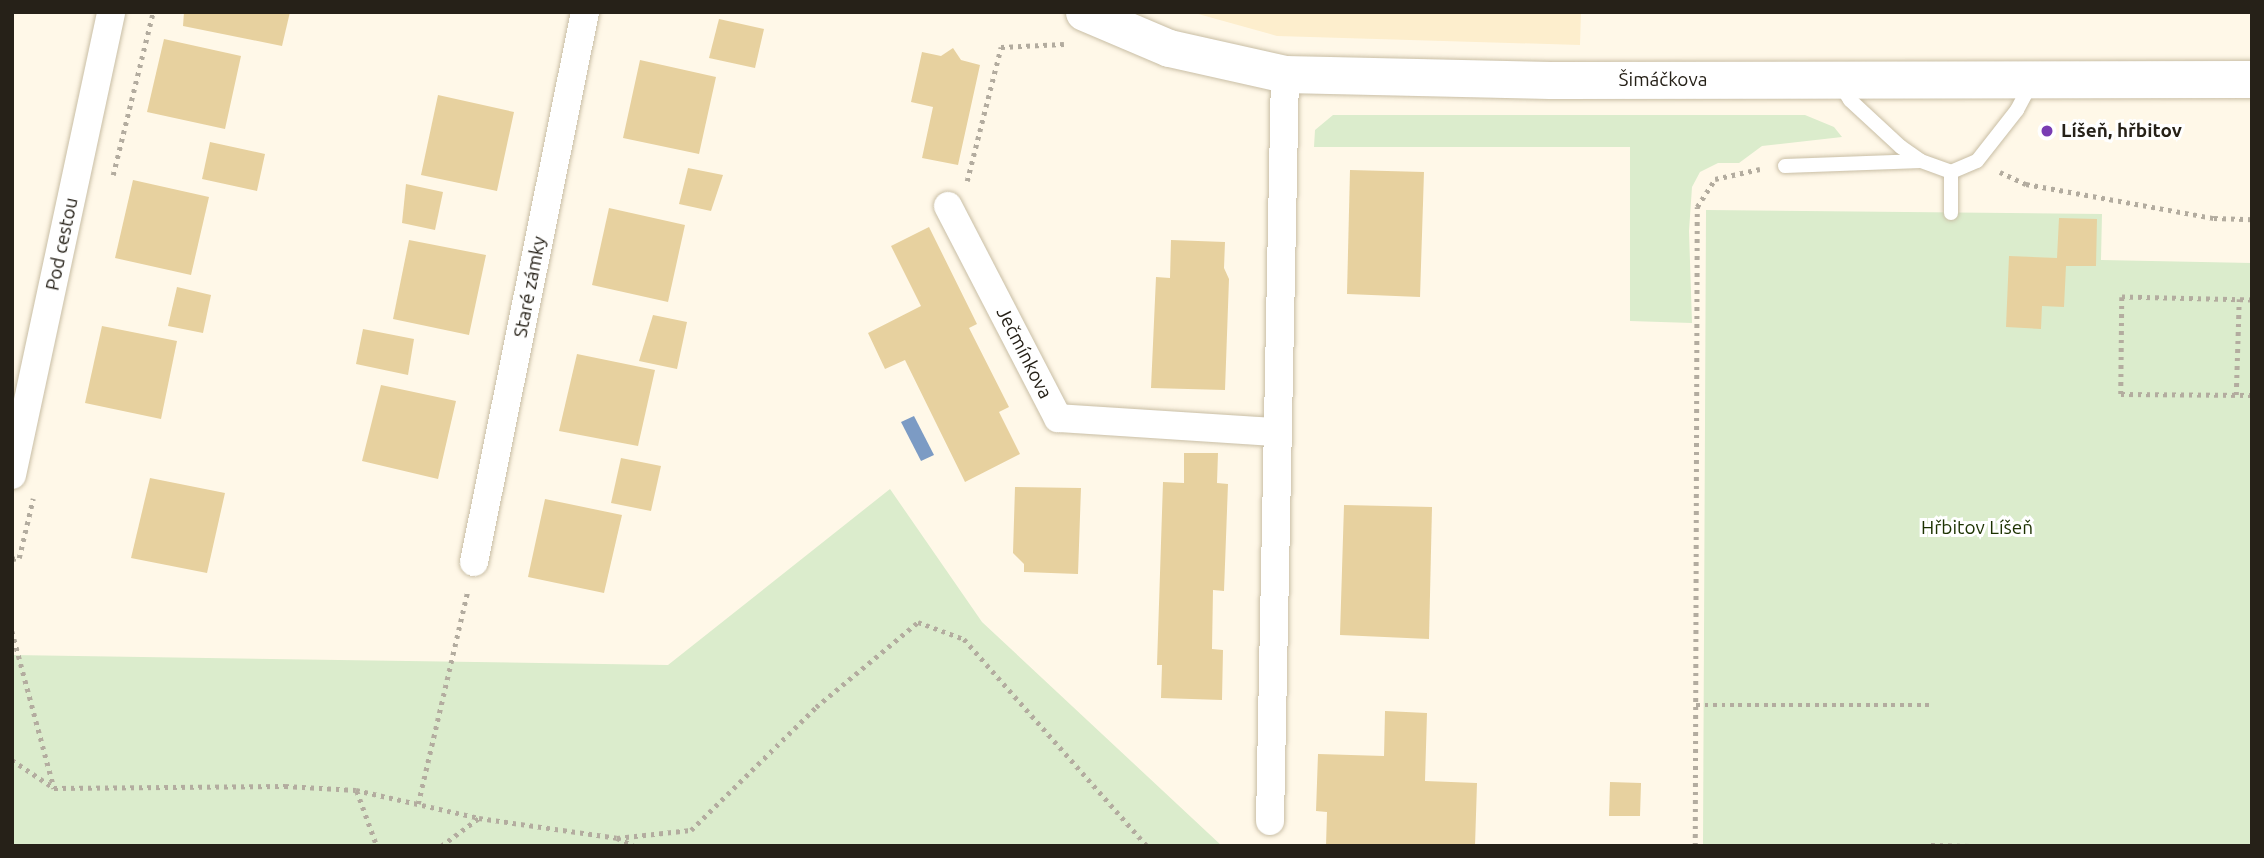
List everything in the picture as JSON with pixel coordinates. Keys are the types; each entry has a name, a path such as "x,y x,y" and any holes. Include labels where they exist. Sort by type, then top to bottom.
{"street":[{"name":"Pod cestou","path":"12,475 111,12"},
{"name":"Staré zámky","path":"474,562 585,12"},
{"name":"Šimáčkova","path":"1080,28 1285,74 1837,80 2252,79"},
{"path":"1270,821 1285,74"},
{"name":"Ječmínkova","path":"948,206 1058,418 1276,432"}],"lane":[{"path":"1837,80 1850,100 1921,161 1951,172 1977,161 2017,110 2033,78"},
{"path":"1786,166 1921,161"},
{"path":"1951,172 1951,213"}],"path":[{"path":"948,206 963,199 1001,47 1080,28"},
{"path":"1977,161 2026,184 2214,218 2252,219"},
{"path":"1695,846 1698,207 1703,191 1715,179 1786,166"},
{"path":"2252,300 2122,298 2121,394 2252,395"},
{"path":"2236,395 2239,299"},
{"path":"418,804 474,562"},
{"path":"12,760 54,788 285,786 356,790 479,818 617,838 691,830 817,707 918,622 964,639 1147,846"},
{"path":"12,631 54,788"},
{"path":"1696,705 1934,705"},
{"path":"356,790 377,846"},
{"path":"441,846 479,818"},
{"path":"617,838 634,846"},
{"path":"1931,845 1971,846"}],"shaded area":[{"path":"1191,12 1581,12 1580,45 1277,36"}],"green space":[{"path":"1333,115 1805,115 1834,127 1842,137 1762,146 1739,163 1718,163 1700,172 1692,187 1689,231 1692,323 1630,321 1630,147 1314,147 1315,130"},
{"name":"Hřbitov Líšeň","path":"1706,210 2102,214 2101,260 2252,263 2252,846 1703,846"},
{"path":"890,489 982,622 1222,846 12,846 12,655 668,665"}],"water":[{"path":"914,416 934,455 921,461 901,422"}],"building":[{"path":"184,12 290,12 282,46 183,26"},
{"path":"719,19 764,29 755,68 709,58"},
{"path":"164,39 241,56 225,129 147,112"},
{"path":"953,48 961,60 980,65 958,165 922,158 933,107 911,102 922,52 941,56"},
{"path":"640,60 716,77 699,154 623,138"},
{"path":"438,95 514,112 497,191 421,175"},
{"path":"210,142 265,154 257,191 202,179"},
{"path":"688,168 723,175 711,211 679,204"},
{"path":"1350,170 1424,172 1420,297 1347,294"},
{"path":"133,180 209,197 191,275 115,258"},
{"path":"406,184 443,192 435,230 402,223"},
{"path":"609,208 685,225 668,302 592,285"},
{"path":"2059,218 2097,219 2096,266 2066,266 2064,307 2042,306 2041,329 2006,327 2009,256 2057,258"},
{"path":"929,227 977,324 969,328 1009,407 999,412 1020,454 965,482 905,360 885,369 868,333 921,306 891,246"},
{"path":"409,240 486,255 469,335 393,319"},
{"path":"1171,240 1225,242 1224,268 1229,279 1225,390 1151,388 1156,277 1170,278"},
{"path":"177,287 211,295 203,333 168,326"},
{"path":"653,315 687,322 677,369 639,361"},
{"path":"102,326 177,341 161,419 85,403"},
{"path":"363,329 414,339 408,375 356,364"},
{"path":"577,354 655,370 638,446 559,431"},
{"path":"381,385 456,401 438,479 362,461"},
{"path":"1184,453 1218,453 1217,483 1228,484 1224,591 1213,590 1212,649 1223,650 1222,700 1161,698 1162,665 1157,665 1163,482 1184,483"},
{"path":"621,458 661,466 651,511 611,503"},
{"path":"150,478 225,493 207,573 131,558"},
{"path":"1015,487 1081,488 1078,574 1024,572 1024,564 1013,553"},
{"path":"545,499 622,515 604,593 528,577"},
{"path":"1344,505 1432,507 1429,639 1340,635"},
{"path":"1385,711 1427,713 1425,781 1477,783 1475,846 1326,846 1327,812 1316,811 1318,754 1384,756"},
{"path":"1610,782 1641,783 1640,816 1609,816"}],"place":[{"name":"Líšeň, hřbitov","path":"2047,131"}]}
